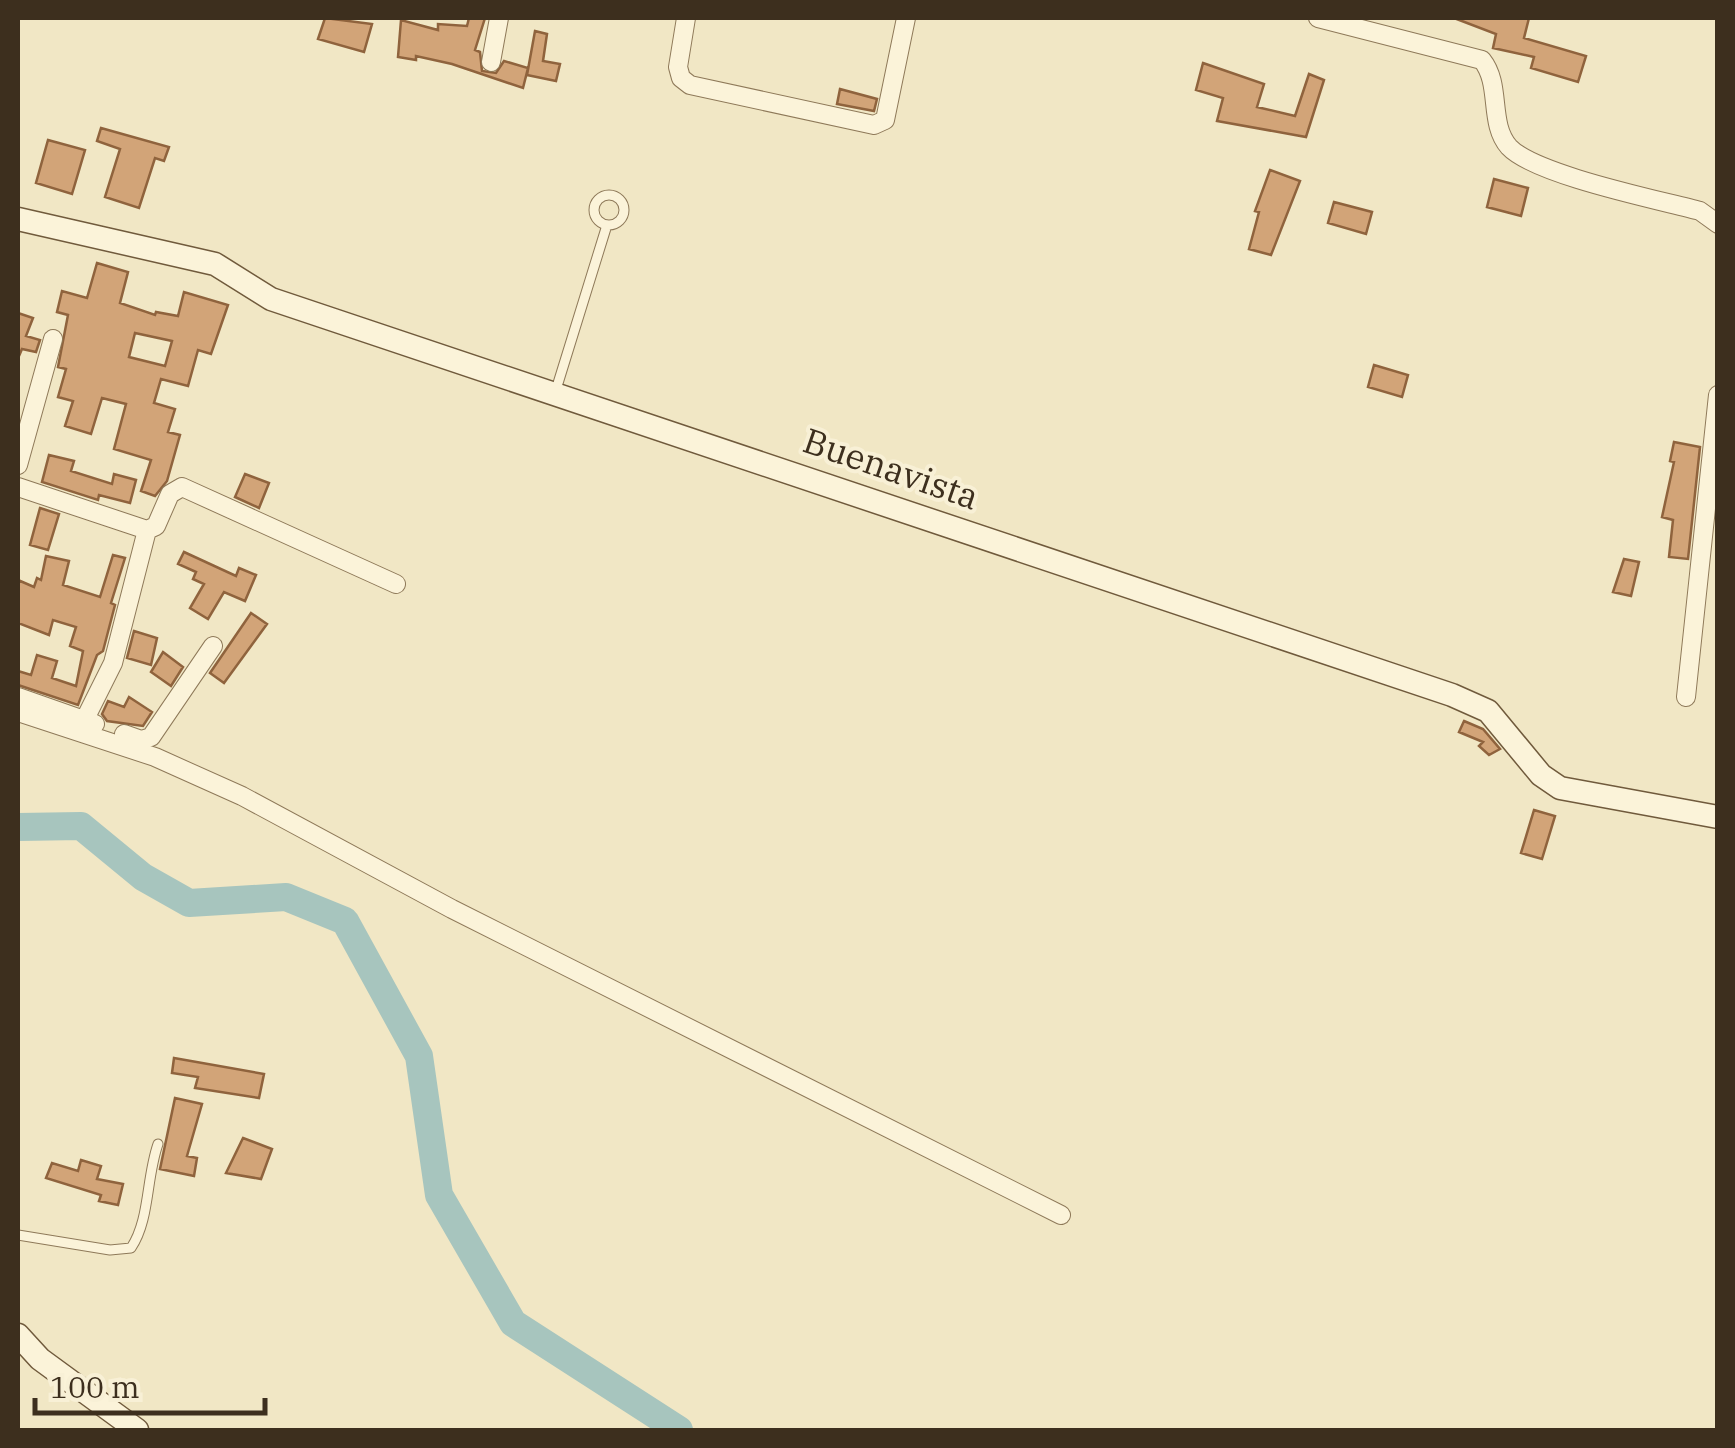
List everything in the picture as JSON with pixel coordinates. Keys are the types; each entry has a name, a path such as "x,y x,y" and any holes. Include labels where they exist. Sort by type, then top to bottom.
{"street":[{"path":"491,62 500,18"},
{"path":"686,18 678,67 681,78 690,85 874,125 885,120 906,18"},
{"path":"1318,18 1482,60 1494,75 1498,122 1508,146 1538,166 1700,211 1718,224"},
{"name":"Buenavista","path":"18,218 215,264 271,299 1452,695 1488,711 1540,775 1560,788 1718,817"},
{"path":"18,465 53,338"},
{"path":"1686,696 1718,396"},
{"path":"18,487 146,530 156,526 170,494 182,487 396,584"},
{"path":"84,720 113,663 146,530"},
{"path":"18,697 147,740 213,646"},
{"path":"18,712 154,756 242,796 452,909 1061,1215"},
{"path":"18,1336 40,1358 137,1430"}],"lane":[{"path":"555,393 607,225"},
{"path":"18,1235 110,1250 131,1248 144,1230 148,1173 158,1144"}],"building":[{"path":"325,18 372,24 364,52 318,39"},
{"path":"469,18 485,18 475,50 480,52 482,71 496,73 504,61 528,68 523,88 452,64 416,56 416,60 398,57 401,20 438,30 438,24 467,26"},
{"path":"1454,18 1529,18 1524,38 1586,56 1578,82 1531,68 1534,57 1493,48 1496,34"},
{"path":"535,31 547,34 543,61 560,64 556,81 527,75"},
{"path":"1203,63 1264,84 1257,107 1295,116 1309,74 1324,80 1306,137 1217,121 1223,98 1196,90"},
{"path":"840,89 877,99 874,111 837,104"},
{"path":"101,128 169,147 164,161 155,158 139,208 105,197 120,149 97,141"},
{"path":"48,140 85,150 72,194 36,183"},
{"path":"1270,170 1300,181 1271,255 1249,249 1259,212 1255,211"},
{"path":"1494,179 1528,188 1521,216 1487,207"},
{"path":"1334,202 1372,212 1366,234 1328,223"},
{"path":"97,263 128,272 120,303 155,315 156,312 178,316 184,292 228,305 211,354 198,350 188,386 161,379 154,403 175,409 168,432 180,435 167,481 155,496 141,491 151,460 114,449 126,404 102,398 91,434 65,426 73,401 58,397 66,369 58,367 68,315 57,312 62,291 87,298","holes":["135,333 172,341 165,366 129,357"]},
{"path":"18,313 33,318 26,336 40,340 36,352 22,349 19,356"},
{"path":"1374,365 1408,375 1402,397 1368,387"},
{"path":"1674,442 1700,447 1688,559 1669,557 1673,520 1662,517 1674,462 1670,461"},
{"path":"49,455 74,461 71,471 112,484 114,474 136,480 130,503 99,495 98,500 42,482"},
{"path":"245,474 269,483 259,508 235,497"},
{"path":"40,508 59,514 48,550 30,545"},
{"path":"184,552 236,576 239,568 256,575 245,601 224,592 208,619 190,608 204,584 193,579 196,572 178,564"},
{"path":"113,555 125,558 111,603 115,605 103,651 97,655 78,705 18,685 18,671 31,675 37,655 57,661 52,678 76,686 83,651 70,646 76,627 53,620 49,635 18,623 18,580 34,587 37,578 41,580 46,556 69,561 63,585 100,597"},
{"path":"1624,559 1639,562 1631,596 1613,592"},
{"path":"251,613 267,624 224,683 210,673"},
{"path":"134,631 157,638 151,665 127,658"},
{"path":"163,652 183,667 171,686 151,672"},
{"path":"129,697 152,712 143,726 107,721 102,714 108,701 124,707"},
{"path":"1464,721 1483,729 1500,749 1489,755 1479,746 1483,742 1459,732"},
{"path":"1534,810 1555,816 1542,859 1521,853"},
{"path":"174,1058 264,1074 259,1098 195,1088 198,1077 172,1073"},
{"path":"175,1098 202,1104 187,1156 197,1158 194,1176 160,1169"},
{"path":"243,1138 272,1149 261,1179 226,1173"},
{"path":"81,1160 101,1166 97,1179 123,1184 118,1205 99,1201 101,1195 46,1178 52,1163 78,1171"}],"waterway":[{"path":"18,827 81,826 143,877 189,903 286,897 345,921 419,1056 439,1195 513,1323 679,1430"}]}
